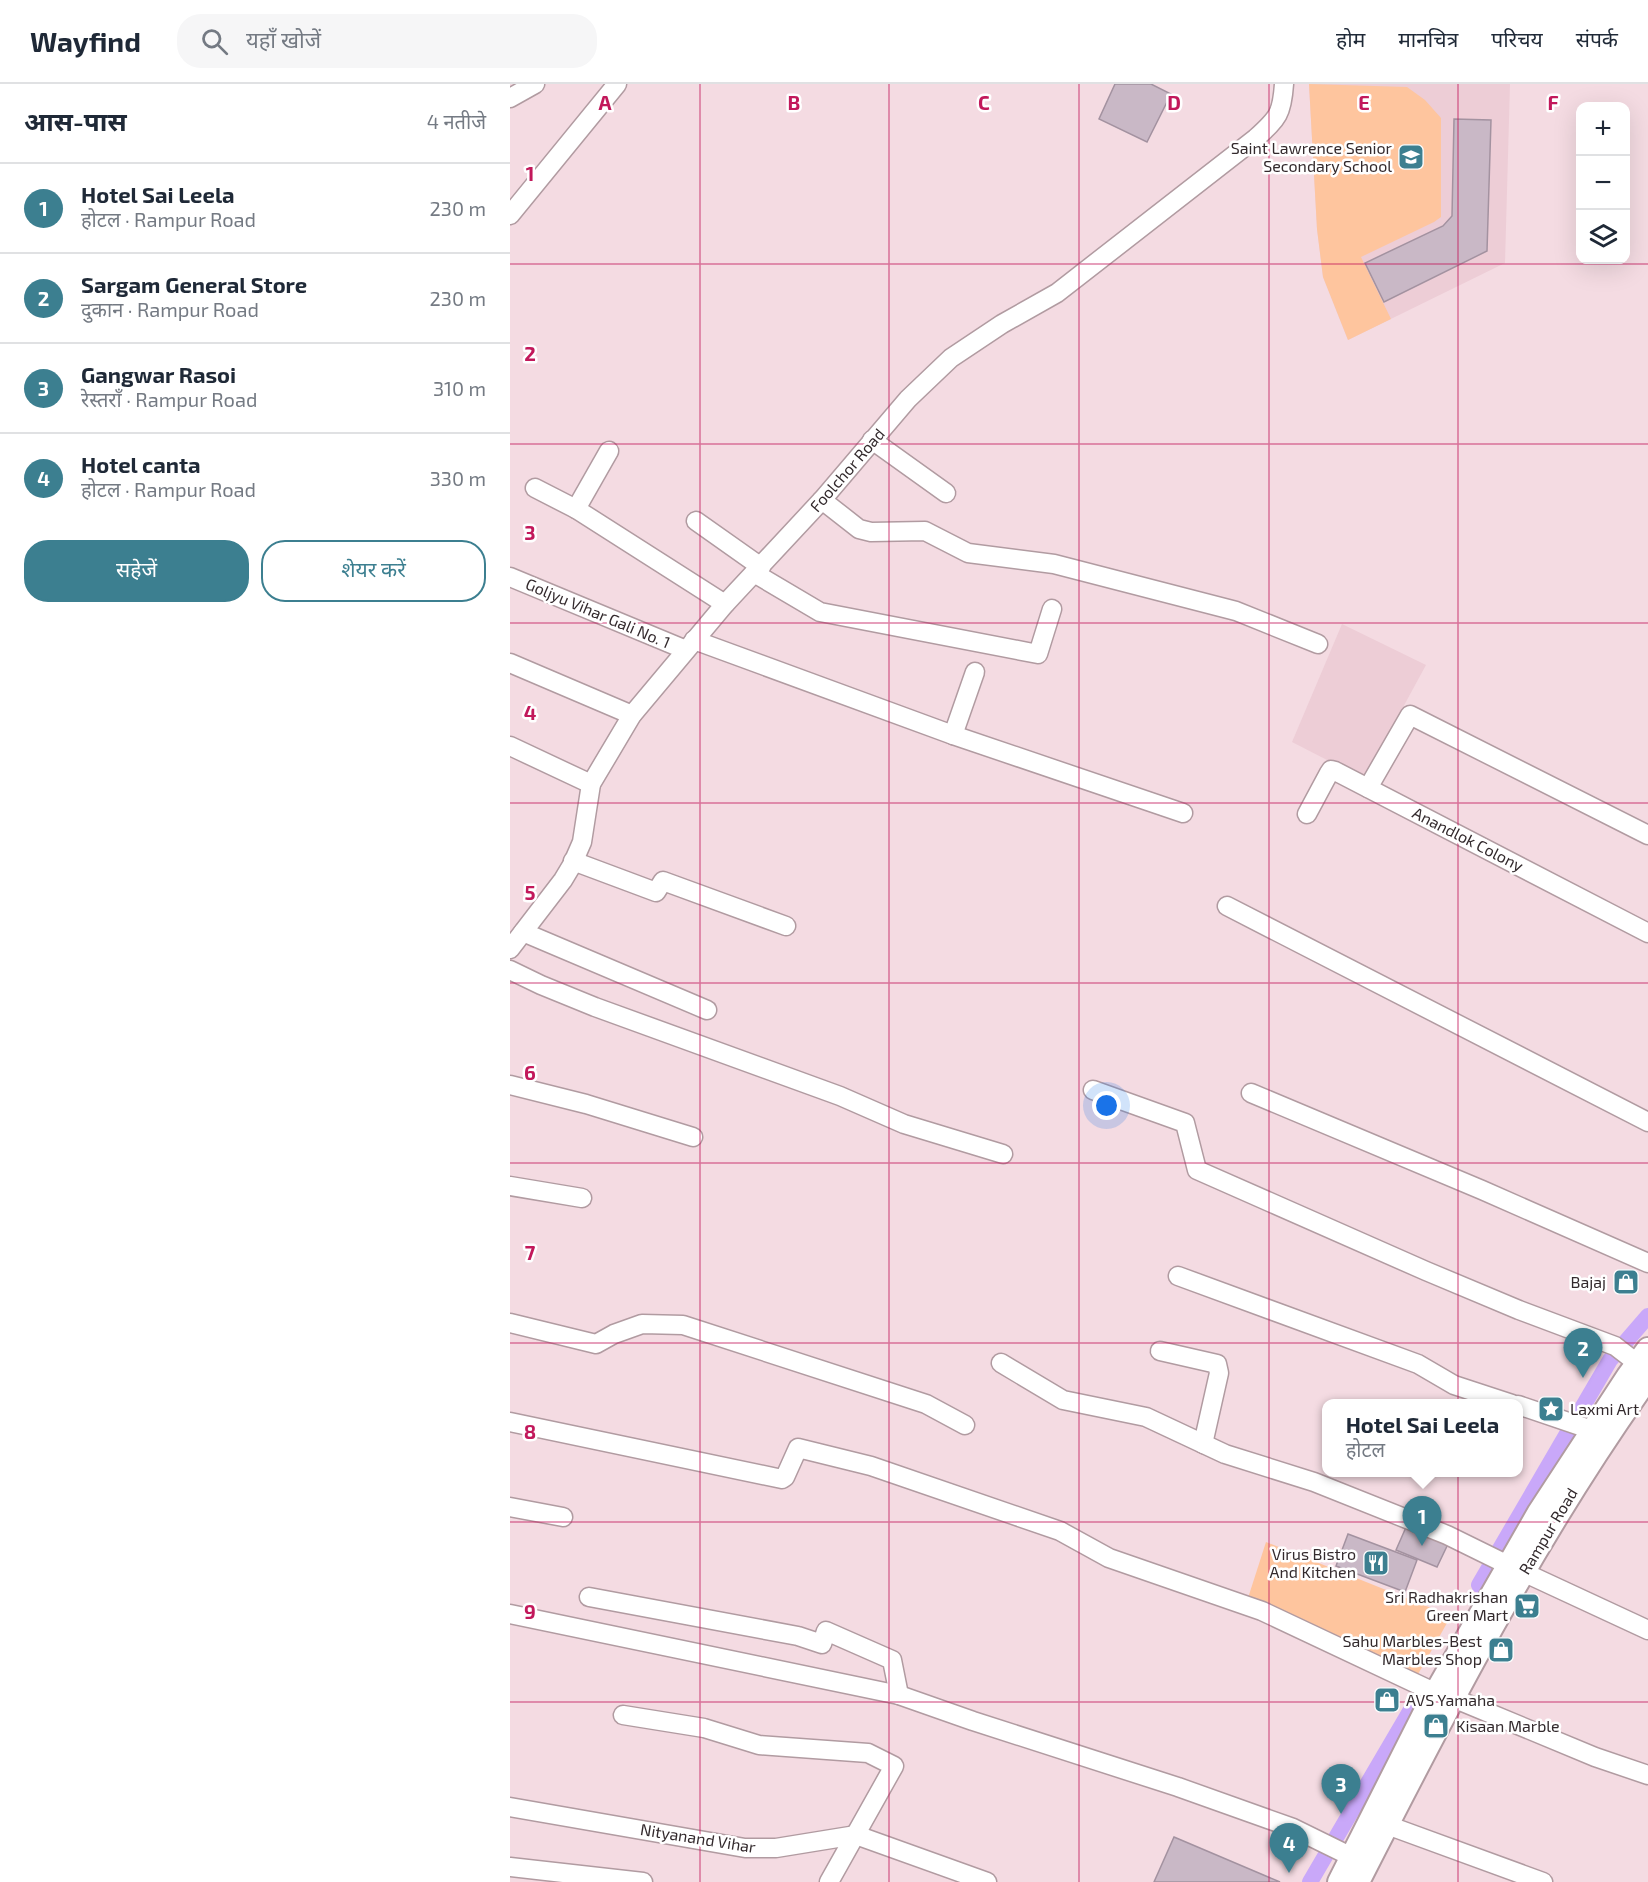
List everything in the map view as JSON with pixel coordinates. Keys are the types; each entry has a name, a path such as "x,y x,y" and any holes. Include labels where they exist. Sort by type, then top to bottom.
{"main road":[{"path":"1505,1563 1539,1512 1580,1425 1634,1358"},
{"name":"Rampur Road","path":"1358,1882 1387,1825 1505,1563 1605,1439 1634,1358"},
{"path":"1339,1882 1338,1849 1444,1695"}],"street":[{"path":"510,98 535,84"},
{"path":"510,215 617,84"},
{"name":"Foolchor Road","path":"510,949 563,880 573,861 582,842 591,784 632,715 725,604 822,500 908,399 951,358 1002,324 1057,293 1256,138 1272,123 1280,111 1284,84"},
{"path":"872,440 946,493"},
{"path":"576,509 609,451"},
{"path":"535,488 576,509 725,604"},
{"path":"822,500 859,529 871,532 925,531 968,553 1054,564 1236,610 1318,644"},
{"path":"696,521 757,570 820,612 1038,654 1052,609"},
{"name":"Goljyu Vihar Gali No. 1","path":"510,577 690,645 1183,813"},
{"path":"510,663 632,715"},
{"path":"953,735 975,672"},
{"path":"1368,788 1410,715 1648,835"},
{"path":"510,746 591,784"},
{"name":"Anandlok Colony","path":"1307,814 1331,770 1648,933"},
{"path":"573,861 656,892 663,881 786,926"},
{"path":"1227,906 1648,1122"},
{"path":"523,932 707,1010"},
{"path":"510,970 541,986 840,1096 904,1124 1003,1154"},
{"path":"510,1085 585,1104 693,1137"},
{"path":"1093,1090 1185,1123 1197,1170 1436,1275 1634,1358"},
{"path":"1251,1093 1648,1263"},
{"path":"510,1186 582,1198"},
{"path":"1178,1276 1418,1364 1454,1385 1497,1399"},
{"path":"510,1323 596,1344 614,1334 642,1324 683,1325 926,1404 965,1425"},
{"path":"1160,1351 1217,1364 1219,1373 1203,1444"},
{"path":"1001,1363 1063,1400 1146,1417 1225,1454 1314,1482 1447,1535 1648,1630"},
{"path":"1523,1407 1580,1425"},
{"path":"510,1422 782,1479 798,1448 871,1466 1023,1517 1060,1531 1109,1558 1262,1611 1444,1695 1648,1775"},
{"path":"510,1508 562,1516"},
{"path":"588,1597 798,1636 822,1644 826,1631 892,1660 898,1695"},
{"path":"510,1614 898,1695 1189,1791 1293,1828 1338,1849"},
{"path":"623,1715 704,1728 759,1745 868,1753 894,1766 829,1882"},
{"name":"Nityanand Vihar","path":"510,1807 745,1848 776,1848 856,1835 987,1882"},
{"path":"1387,1825 1543,1882"},
{"path":"510,1867 643,1882"}],"shaded area":[{"name":"Saint Lawrence Senior Secondary School","path":"1309,84 1510,84 1505,263 1348,340 1323,277 1317,229"},
{"path":"1309,84 1407,87 1425,100 1441,118 1441,217 1361,257 1391,319 1348,340 1323,277 1317,229"},
{"path":"1342,624 1426,665 1364,779 1292,742"},
{"path":"1266,1542 1451,1616 1417,1676 1248,1598"}],"building":[{"path":"1115,84 1151,84 1171,94 1147,142 1099,119"},
{"path":"1454,119 1491,120 1487,251 1384,302 1365,263 1443,226 1452,216"},
{"path":"1407,1525 1449,1542 1437,1567 1396,1550"},
{"name":"Virus Bistro And Kitchen","path":"1348,1534 1417,1560 1405,1592 1336,1566"},
{"path":"1174,1837 1280,1882 1154,1882"}],"waterway":[{"path":"1479,1585 1610,1360 1648,1316"},
{"path":"1310,1882 1419,1696"}],"place":[{"name":"Saint Lawrence Senior Secondary School","path":"1411,157"},
{"name":"Bajaj","path":"1626,1282"},
{"name":"Sargam General Store","path":"1583,1378"},
{"name":"Laxmi Art","path":"1551,1409"},
{"name":"Hotel Sai Leela","path":"1422,1546"},
{"name":"Virus Bistro And Kitchen","path":"1376,1563"},
{"name":"Sri Radhakrishan Green Mart","path":"1527,1606"},
{"name":"Sahu Marbles-Best Marbles Shop","path":"1501,1650"},
{"name":"AVS Yamaha","path":"1387,1700"},
{"name":"Kisaan Marble","path":"1436,1726"},
{"name":"Gangwar Rasoi","path":"1341,1814"},
{"name":"Hotel canta","path":"1289,1873"}]}
